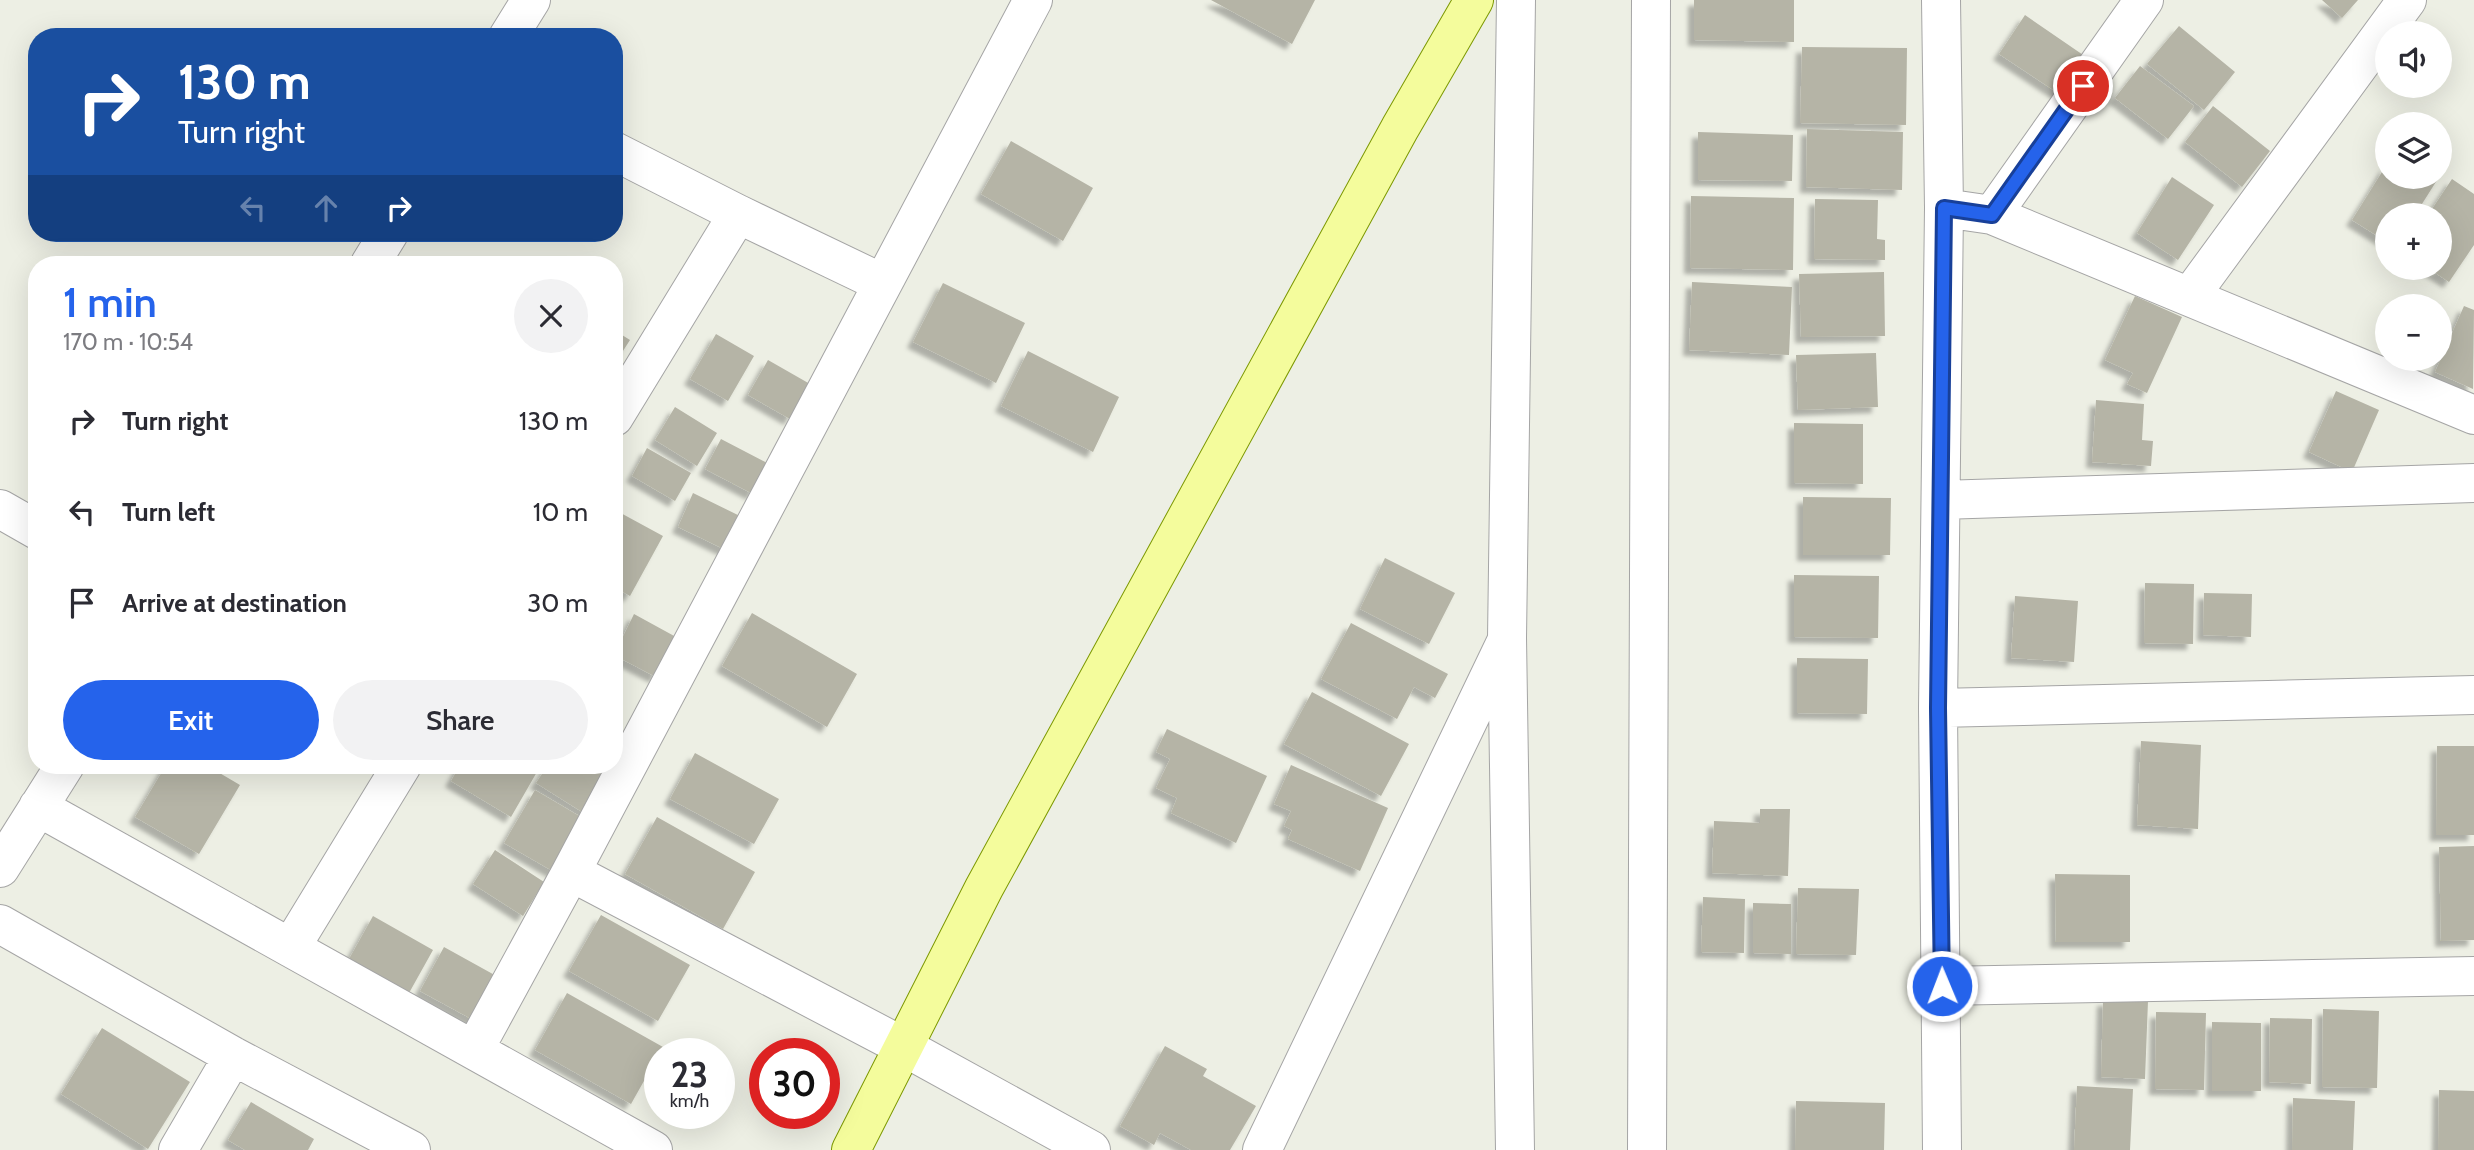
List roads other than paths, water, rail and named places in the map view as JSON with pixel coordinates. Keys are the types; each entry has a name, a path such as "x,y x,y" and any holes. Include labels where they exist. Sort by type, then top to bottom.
{"main road":[{"path":"851,1150 991,876 1400,128 1474,0"}],"street":[{"path":"514,28 531,0"},
{"path":"623,774 1033,0"},
{"path":"1515,1150 1507,638 1516,0"},
{"path":"1647,1150 1651,0"},
{"path":"1941,0 1944,208 1938,708 1942,1150"},
{"path":"1992,215 2144,0"},
{"path":"2190,296 2407,0"},
{"path":"623,156 882,283"},
{"path":"1944,208 1992,215 2474,415"},
{"path":"623,402 738,214"},
{"path":"1941,500 2474,483"},
{"path":"0,509 28,525"},
{"path":"1262,1150 1507,638"},
{"path":"1938,708 2474,695"},
{"path":"0,868 59,774"},
{"path":"291,947 397,774"},
{"path":"474,1050 623,774"},
{"path":"38,807 653,1150"},
{"path":"571,872 904,1047 1091,1150"},
{"path":"0,924 233,1056 411,1150"},
{"path":"1942,986 2474,976"},
{"path":"178,1150 233,1056"}]}
